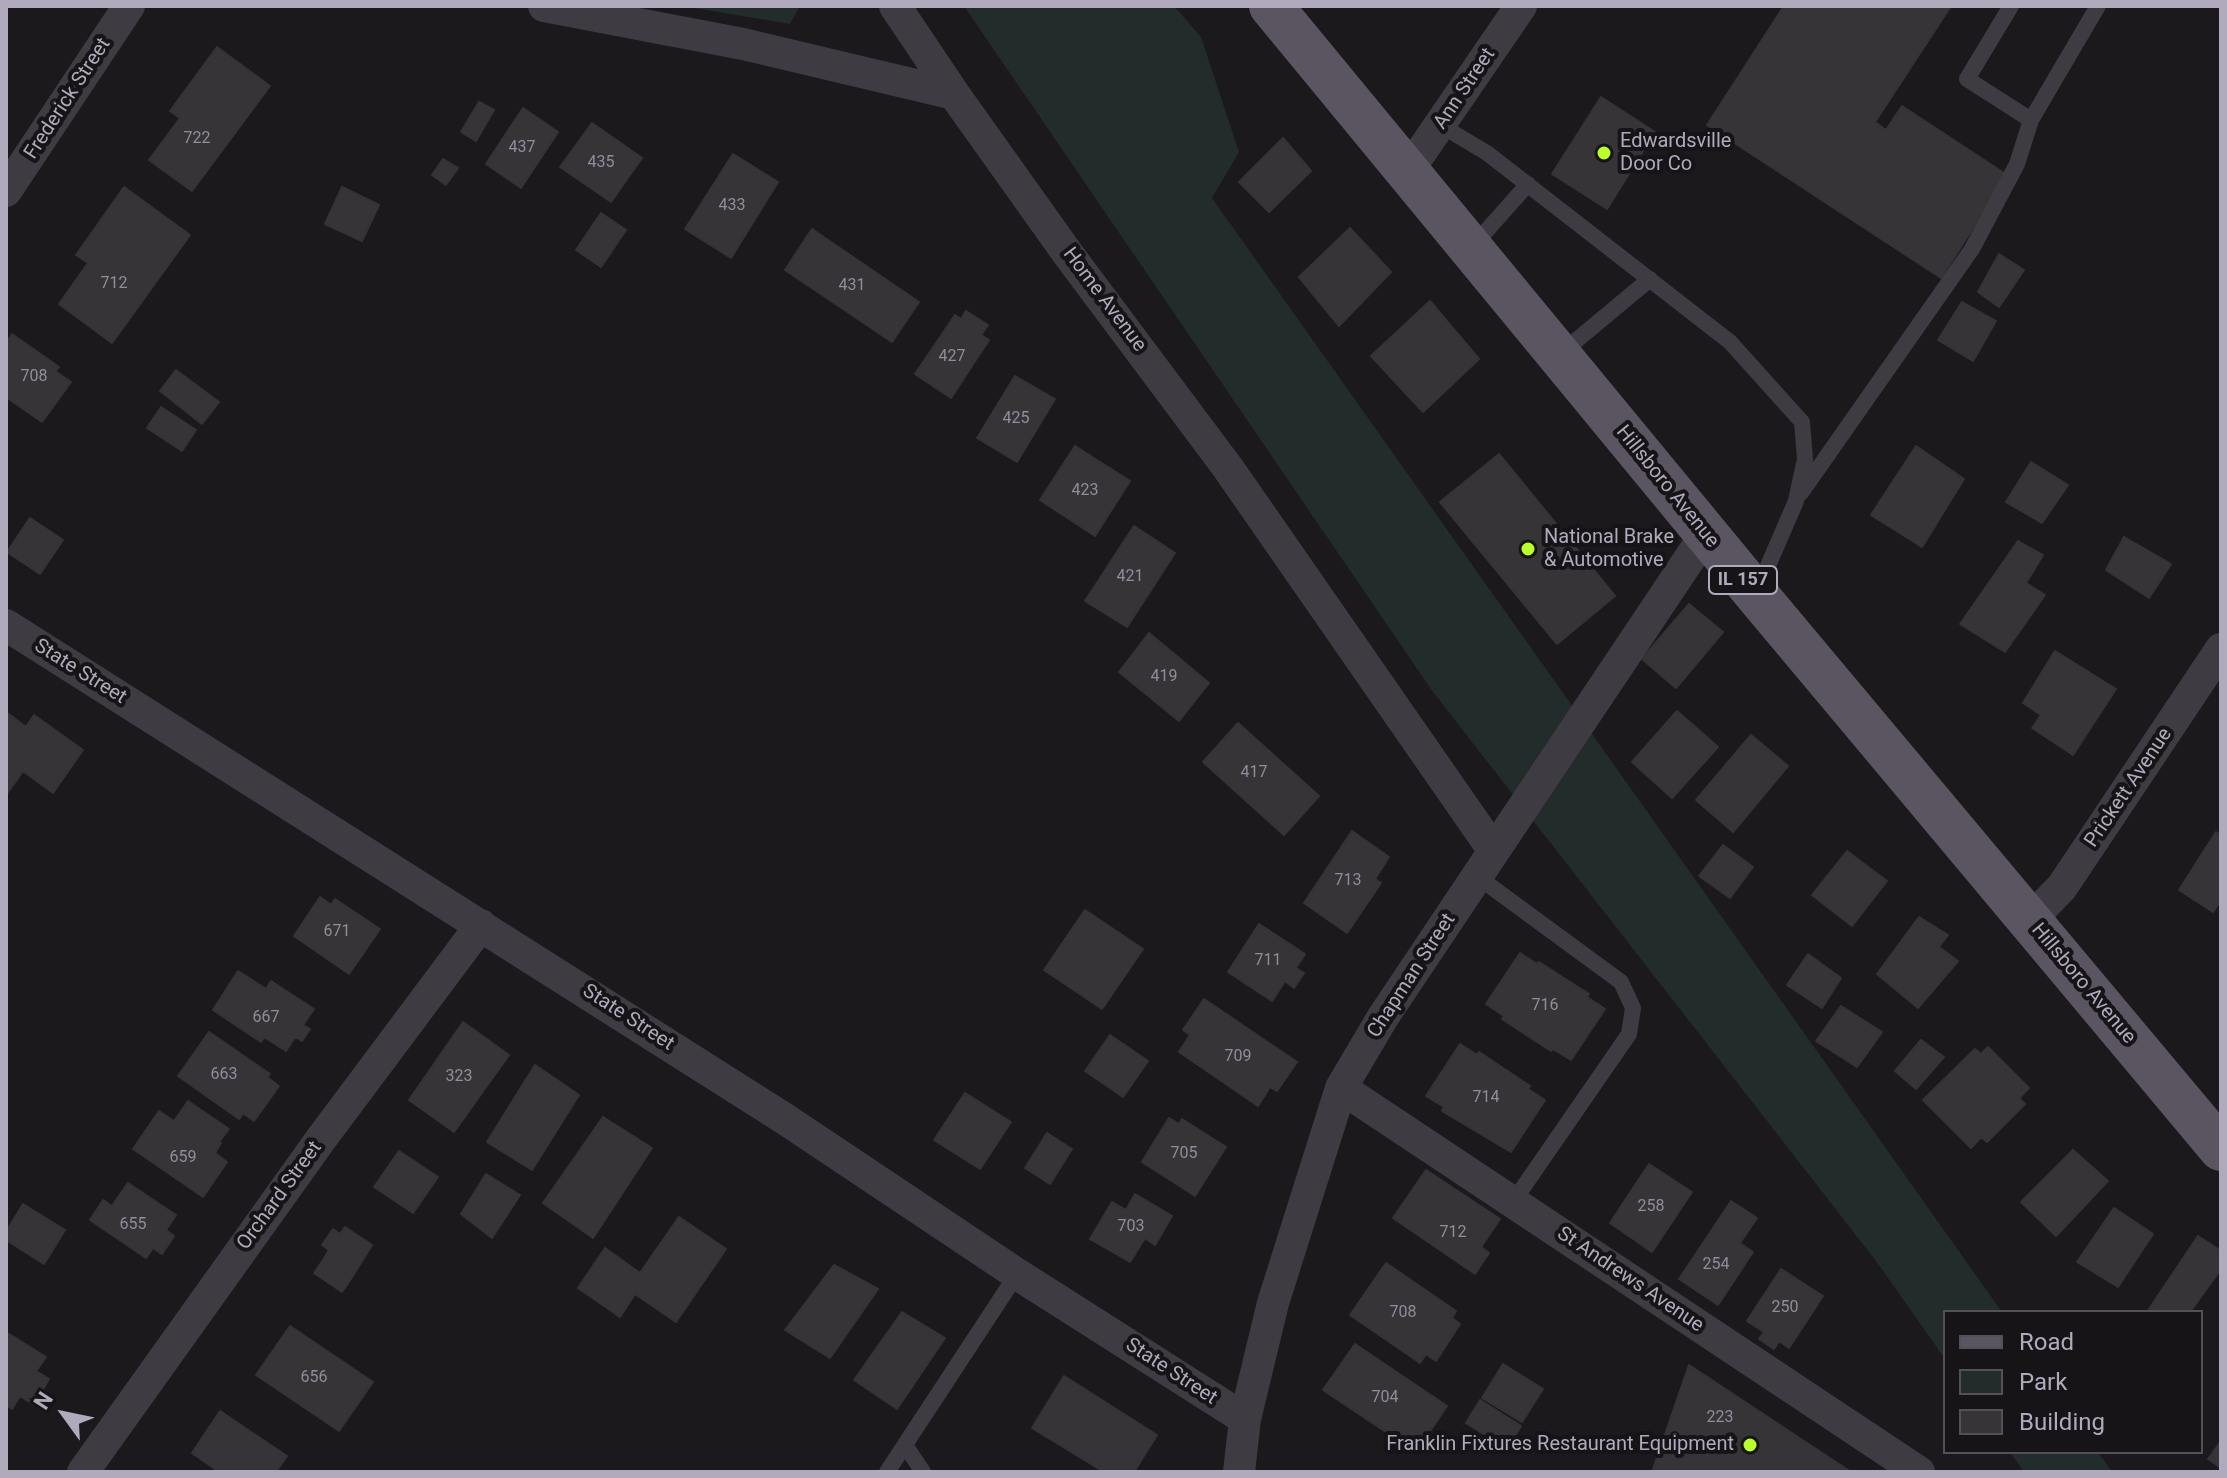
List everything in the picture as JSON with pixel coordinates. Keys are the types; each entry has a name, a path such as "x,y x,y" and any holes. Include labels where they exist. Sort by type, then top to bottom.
{"main road":[{"name":"Hillsboro Avenue","path":"1271,6 1706,534 2221,1149"}],"street":[{"name":"Frederick Street","path":"6,191 129,6"},
{"path":"544,6 743,44 954,94"},
{"name":"Home Avenue","path":"895,6 1068,254 1228,468 1486,864"},
{"name":"Ann Street","path":"1408,171 1521,6"},
{"name":"Chapman Street","path":"1239,1472 1245,1419 1273,1303 1341,1088 1383,1017 1706,534"},
{"name":"State Street","path":"6,625 785,1119 1017,1274 1245,1419"},
{"name":"Prickett Avenue","path":"2029,921 2062,887 2221,649"},
{"name":"Orchard Street","path":"83,1472 321,1139 481,925"},
{"name":"St Andrews Avenue","path":"1341,1088 1914,1470"}],"lane":[{"path":"2011,6 1967,79 2031,120"},
{"path":"1796,501 1972,249 2017,164 2031,120 2098,6"},
{"path":"1440,125 1487,153 1730,342 1802,422 1805,459 1796,501 1756,594"},
{"path":"1471,248 1528,184"},
{"path":"1559,355 1650,279"},
{"path":"1486,864 1621,982 1633,1008 1629,1034 1513,1202"},
{"path":"887,1472 1017,1274"},
{"path":"905,1445 923,1472"}],"green space":[{"path":"682,6 800,6 790,24"},
{"path":"964,6 1174,6 1201,37 1239,152 1212,198 2001,1310 1943,1310 1943,1356 1876,1261 1433,692"},
{"path":"2011,1454 2099,1454 2112,1472 2024,1472"}],"building":[{"path":"1784,6 1951,6 1875,122 1886,130 1902,106 2007,175 1941,278 1707,125"},
{"path":"217,47 270,86 192,191 149,160 180,118 170,111"},
{"name":"Edwardsville Door Co","path":"1601,97 1655,132 1607,209 1552,174"},
{"path":"479,102 494,110 476,141 461,132"},
{"path":"523,108 558,132 521,188 486,164"},
{"path":"592,123 642,158 611,202 560,167"},
{"path":"1283,138 1311,171 1269,212 1239,182"},
{"path":"733,154 778,182 731,258 685,229"},
{"path":"443,159 458,168 446,185 432,175"},
{"path":"124,187 190,235 112,343 59,304 88,263 76,255"},
{"path":"342,187 379,205 362,241 325,224"},
{"path":"601,213 626,230 601,267 576,250"},
{"path":"1350,228 1391,272 1339,326 1299,277"},
{"path":"812,229 919,302 892,342 785,270"},
{"path":"1999,254 2024,270 1999,307 1978,292"},
{"path":"1430,301 1479,359 1423,412 1371,356"},
{"path":"1962,302 1996,321 1973,361 1938,340"},
{"path":"966,311 988,325 981,335 989,340 951,398 915,374 955,315 961,319"},
{"path":"12,334 59,367 55,371 71,382 42,422 6,397 6,337 9,339"},
{"path":"176,370 219,402 202,424 160,391"},
{"path":"1015,376 1055,399 1017,462 977,438"},
{"path":"161,407 196,430 182,451 147,428"},
{"path":"1075,446 1130,481 1095,536 1040,500"},
{"path":"1916,446 1964,479 1922,547 1871,515"},
{"name":"National Brake & Automotive","path":"1499,454 1615,596 1557,644 1440,502"},
{"path":"2031,462 2068,485 2042,523 2006,502"},
{"path":"30,518 63,540 40,574 7,552"},
{"path":"1134,526 1175,553 1127,627 1085,601"},
{"path":"2124,537 2171,564 2149,598 2106,570"},
{"path":"2018,541 2043,555 2026,583 2045,595 2005,652 1960,624"},
{"path":"1689,604 1723,632 1676,688 1642,659"},
{"path":"1149,633 1209,683 1179,721 1119,672"},
{"path":"2055,651 2116,689 2073,755 2032,728 2041,715 2023,703"},
{"path":"1677,711 1718,747 1672,798 1632,762"},
{"path":"6,712 26,727 34,715 83,750 53,793 23,771 6,795"},
{"path":"1238,723 1319,796 1284,835 1203,762"},
{"path":"1751,735 1788,766 1733,832 1696,800"},
{"path":"1352,831 1389,857 1375,879 1381,883 1347,933 1304,903"},
{"path":"2216,832 2221,835 2221,900 2213,912 2179,890"},
{"path":"1723,845 1753,867 1730,898 1699,876"},
{"path":"1847,851 1887,881 1852,926 1812,895"},
{"path":"320,897 331,905 335,899 380,929 349,974 294,936"},
{"path":"1085,910 1143,949 1102,1009 1044,970"},
{"path":"1919,917 1948,935 1939,947 1958,961 1918,1008 1877,974"},
{"path":"1259,924 1305,954 1296,968 1304,973 1294,988 1285,981 1272,1001 1228,972"},
{"path":"1520,953 1589,994 1587,997 1605,1009 1571,1060 1553,1049 1551,1051 1502,1019 1504,1016 1486,1004"},
{"path":"1808,954 1841,978 1822,1008 1787,985"},
{"path":"238,971 266,989 271,981 314,1009 303,1025 310,1029 302,1041 295,1037 286,1051 264,1037 261,1042 213,1010"},
{"path":"1204,999 1297,1062 1277,1091 1270,1087 1258,1106 1179,1052 1190,1035 1183,1030"},
{"path":"1841,1006 1882,1032 1857,1067 1816,1041"},
{"path":"463,1022 509,1055 454,1132 409,1100"},
{"path":"209,1032 270,1074 267,1077 279,1086 254,1121 243,1113 239,1119 178,1076"},
{"path":"1110,1035 1148,1061 1123,1097 1085,1071"},
{"path":"1921,1040 1944,1057 1916,1089 1895,1071"},
{"path":"1460,1044 1477,1055 1479,1052 1530,1086 1528,1089 1545,1100 1511,1152 1442,1111 1444,1107 1426,1096"},
{"path":"1988,1047 2029,1088 2019,1098 2025,1104 1987,1142 1981,1137 1971,1148 1923,1100 1975,1049 1981,1054"},
{"path":"535,1065 579,1095 532,1170 487,1142"},
{"path":"965,1093 1011,1122 980,1169 934,1140"},
{"path":"188,1101 229,1129 219,1142 179,1114"},
{"path":"159,1111 174,1121 179,1114 221,1143 215,1153 227,1162 203,1197 133,1149"},
{"path":"603,1117 652,1148 593,1238 543,1203"},
{"path":"1169,1118 1179,1124 1182,1119 1226,1147 1195,1196 1142,1162"},
{"path":"1047,1133 1072,1149 1050,1184 1025,1168"},
{"path":"2073,1150 2108,1181 2056,1236 2021,1202"},
{"path":"399,1151 438,1177 413,1213 374,1187"},
{"path":"1649,1164 1692,1192 1652,1252 1610,1223"},
{"path":"1426,1170 1500,1219 1481,1247 1489,1253 1475,1274 1393,1218"},
{"path":"486,1174 520,1195 492,1238 461,1214"},
{"path":"128,1183 176,1215 166,1230 174,1236 162,1254 153,1248 146,1258 90,1220 103,1200 112,1206"},
{"path":"1135,1194 1172,1216 1155,1245 1145,1238 1130,1262 1090,1239 1112,1202 1126,1210"},
{"path":"1731,1201 1757,1218 1740,1243 1753,1252 1718,1305 1679,1279"},
{"path":"23,1204 65,1230 44,1264 6,1240 6,1232"},
{"path":"2114,1208 2153,1234 2118,1287 2077,1262"},
{"path":"679,1217 726,1249 676,1322 635,1294 620,1317 578,1288 605,1248 640,1273"},
{"path":"345,1227 372,1245 351,1279 323,1260 329,1250 322,1245 333,1229 340,1234"},
{"path":"2198,1236 2221,1251 2221,1269 2191,1310 2148,1310"},
{"path":"323,1260 351,1279 342,1292 314,1273"},
{"path":"1386,1263 1456,1311 1452,1318 1460,1324 1436,1361 1426,1354 1420,1363 1350,1315"},
{"path":"834,1265 878,1289 830,1358 785,1330"},
{"path":"1781,1269 1823,1296 1789,1348 1779,1341 1774,1349 1759,1339 1764,1332 1747,1321"},
{"path":"902,1312 945,1338 897,1409 854,1380"},
{"path":"290,1326 373,1382 339,1431 256,1375"},
{"path":"6,1332 46,1357 36,1371 49,1379 34,1405 20,1396 12,1409 6,1405"},
{"path":"1355,1344 1447,1406 1416,1452 1323,1390"},
{"path":"1503,1364 1543,1389 1522,1422 1482,1398"},
{"path":"1689,1365 1851,1472 1652,1472"},
{"path":"1064,1376 1157,1435 1134,1472 1104,1472 1032,1428"},
{"path":"1480,1400 1521,1426 1507,1449 1466,1423"},
{"path":"220,1411 287,1456 276,1472 219,1472 192,1453"},
{"path":"2221,1441 2221,1468 2208,1459"}],"place":[{"name":"Edwardsville Door Co","path":"1604,153"},
{"name":"National Brake & Automotive","path":"1528,549"},
{"name":"Franklin Fixtures Restaurant Equipment","path":"1750,1445"}]}
